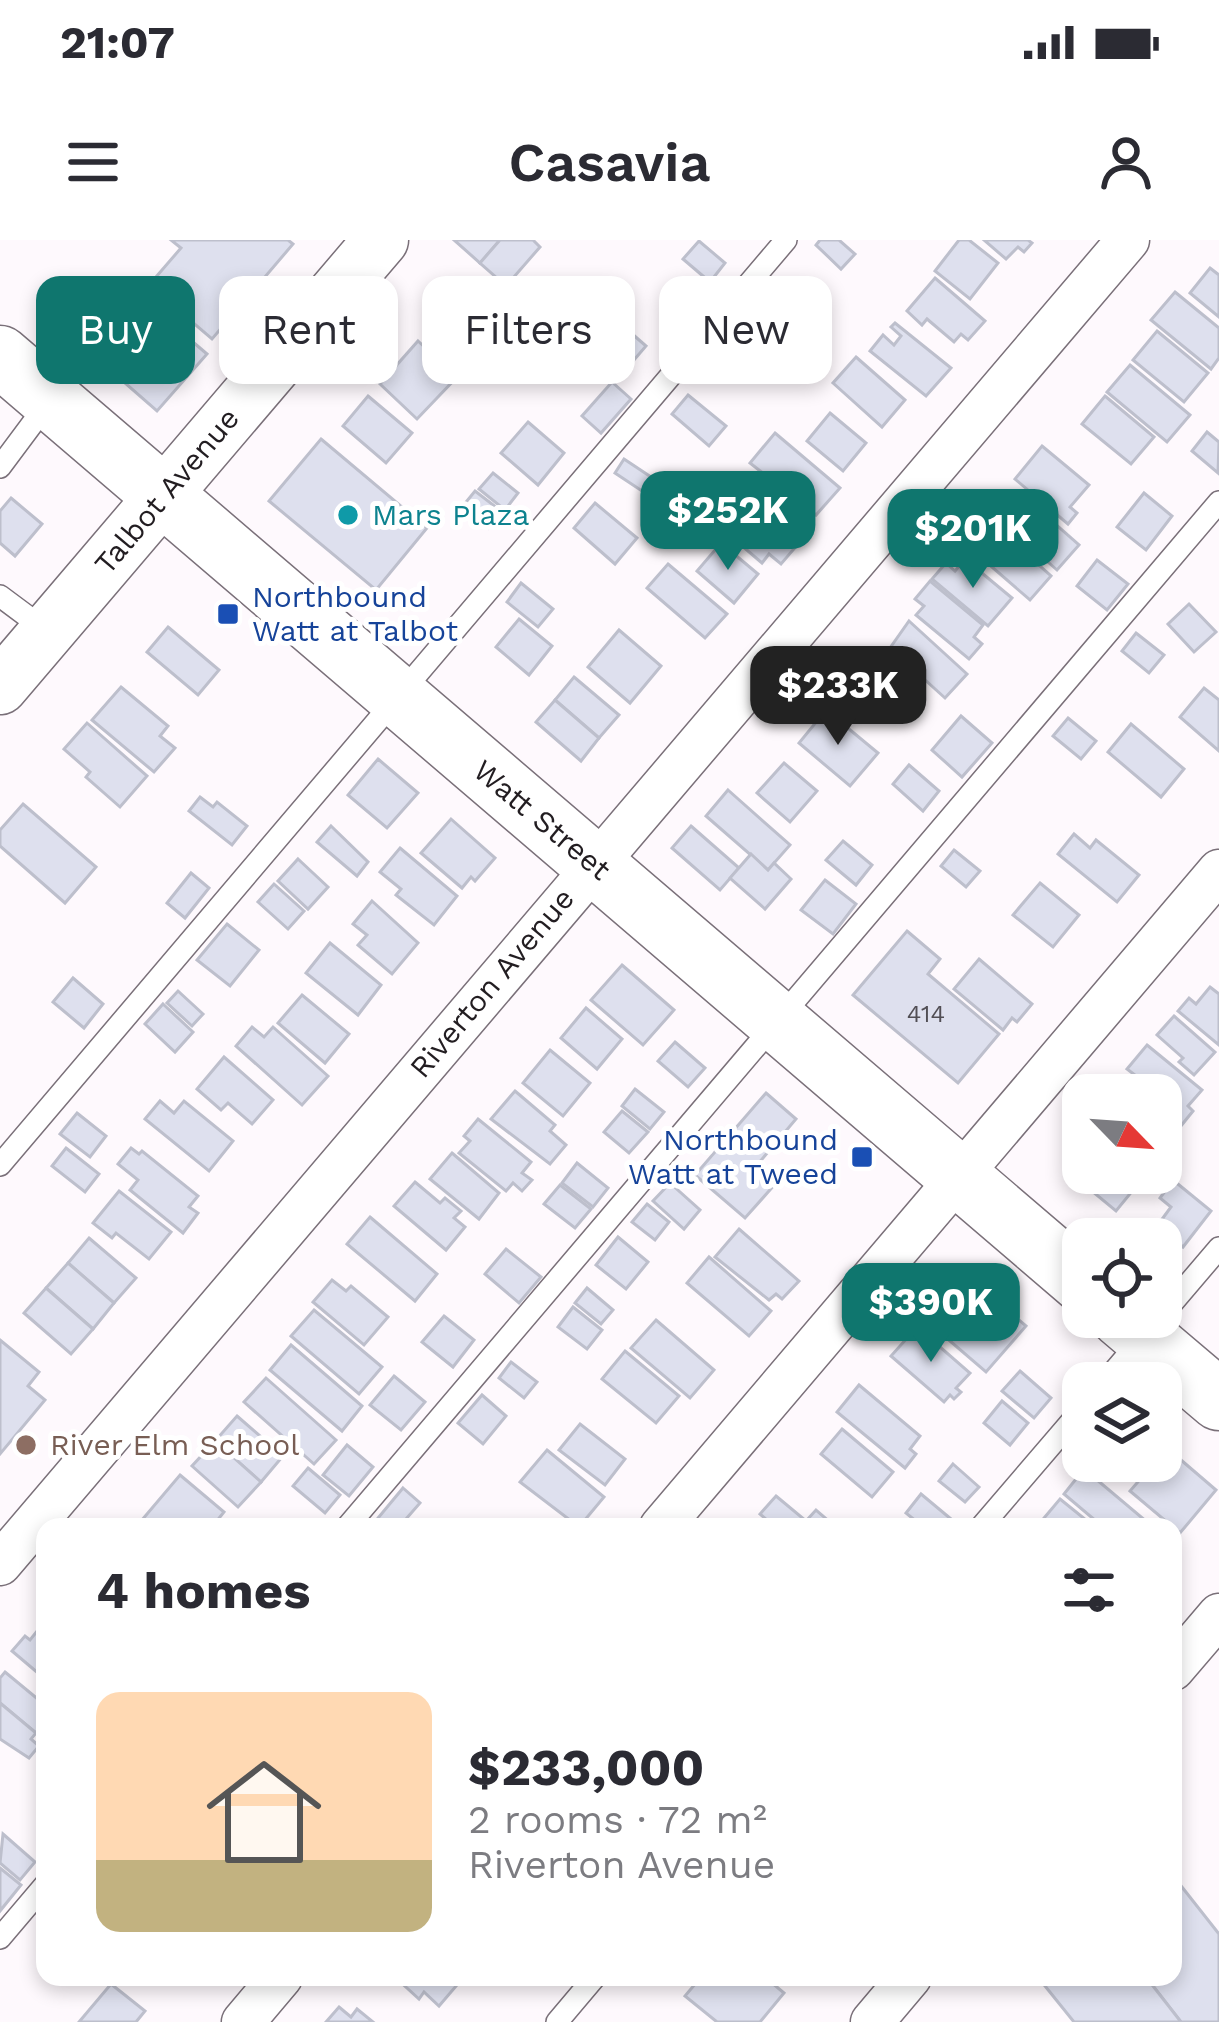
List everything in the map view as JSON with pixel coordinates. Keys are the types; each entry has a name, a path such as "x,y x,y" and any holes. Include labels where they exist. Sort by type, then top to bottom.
{"main road":[{"name":"Watt Street","path":"0,356 1062,1265"},
{"path":"1145,1338 1219,1400"}],"street":[{"name":"Talbot Avenue","path":"0,687 381,240"},
{"name":"Riverton Avenue","path":"39,1518 1128,240"},
{"path":"669,1518 1219,871"},
{"name":"Riverton Avenue","path":"0,1564 36,1522"},
{"path":"1182,1658 1219,1615"},
{"path":"243,2022 273,1986"},
{"path":"872,2022 902,1986"}],"lane":[{"path":"0,1165 786,240"},
{"path":"0,466 50,400"},
{"path":"355,1518 1219,502"},
{"path":"0,596 47,631"},
{"path":"1182,1282 1219,1249"},
{"path":"989,1518 1062,1432"},
{"path":"0,1938 36,1896"},
{"path":"557,2022 588,1986"}],"building":[{"path":"171,240 288,240 293,244 266,276 219,276 219,331 212,339 195,324 195,276 157,276 181,248"},
{"path":"454,240 500,240 480,263"},
{"path":"500,240 533,240 540,247 515,276 495,276 480,263"},
{"path":"820,240 839,240 855,254 841,269 816,245"},
{"path":"959,240 969,240 998,263 970,299 935,271"},
{"path":"984,240 1032,243 1024,252 1018,247 1006,259"},
{"path":"699,241 725,263 715,276 703,276 683,259"},
{"path":"1210,268 1219,275 1219,317 1190,293"},
{"path":"935,278 985,321 968,340 961,334 954,342 927,319 922,325 907,311"},
{"path":"1175,292 1219,328 1219,358 1211,369 1151,320"},
{"path":"895,323 951,368 926,396 870,351 883,335 894,345 901,336 891,327"},
{"path":"1157,331 1208,373 1184,402 1133,360"},
{"path":"635,336 646,346 635,359"},
{"path":"418,341 422,345 422,384 450,384 417,419 380,384 398,384 398,364"},
{"path":"195,344 207,354 195,368"},
{"path":"856,357 905,400 882,427 833,383"},
{"path":"1130,365 1190,415 1167,442 1107,392"},
{"path":"126,384 181,384 157,411"},
{"path":"610,384 631,399 601,433 582,416"},
{"path":"688,395 726,426 709,446 672,414"},
{"path":"368,396 412,433 386,463 343,426"},
{"path":"1105,396 1154,437 1131,464 1082,424"},
{"path":"830,413 866,443 843,471 807,441"},
{"path":"528,422 564,453 538,485 501,453"},
{"path":"1207,432 1219,442 1218,473 1192,451"},
{"path":"775,433 840,488 816,515 804,504 795,515 756,482 764,474 750,463"},
{"name":"Mars Plaza","path":"321,439 427,528 376,590 269,501"},
{"path":"1042,446 1089,485 1070,507 1077,513 1068,524 1015,479"},
{"path":"624,459 651,477 642,491 615,473"},
{"path":"493,473 518,493 505,510 479,489"},
{"path":"749,489 805,536 781,564 769,554 762,563 735,540 743,532 730,521 737,511 733,508"},
{"path":"475,491 501,511 488,528 462,507"},
{"path":"1019,492 1079,545 1057,570 997,517"},
{"path":"1144,493 1172,516 1146,550 1117,527"},
{"path":"11,498 42,524 15,556 0,543 0,511"},
{"path":"595,503 637,538 615,564 574,528"},
{"path":"992,523 1051,576 1030,600 970,548"},
{"path":"721,543 758,574 734,603 697,571"},
{"path":"965,559 1012,598 988,626 932,579 946,563 955,571"},
{"path":"1097,560 1128,584 1107,610 1077,586"},
{"path":"668,564 727,614 705,638 647,588"},
{"path":"930,581 983,625 974,637 982,644 969,659 916,615 924,606 915,599"},
{"path":"521,583 553,609 538,627 507,602"},
{"path":"1189,604 1216,632 1194,652 1168,624"},
{"path":"519,619 552,646 529,675 496,647"},
{"path":"909,621 967,674 945,698 890,648"},
{"path":"168,627 219,670 198,695 147,652"},
{"path":"619,630 661,666 630,703 588,667"},
{"path":"1136,633 1164,655 1149,673 1122,651"},
{"path":"874,653 907,681 889,703 894,708 883,720 845,689"},
{"path":"574,677 619,715 599,738 555,700"},
{"path":"121,687 168,726 160,736 175,748 154,772 92,720"},
{"path":"1204,688 1219,700 1219,751 1180,717"},
{"path":"555,700 599,738 581,761 536,722"},
{"path":"826,710 878,753 850,786 799,743"},
{"path":"961,716 992,743 962,777 932,750"},
{"path":"1068,718 1096,741 1081,759 1053,736"},
{"path":"87,723 147,776 120,807 86,777 90,772 64,749"},
{"path":"1131,724 1184,769 1161,797 1108,752"},
{"path":"378,759 418,793 387,828 348,795"},
{"path":"784,763 817,791 790,822 757,793"},
{"path":"909,765 939,791 923,811 893,784"},
{"path":"728,790 790,845 768,870 706,816"},
{"path":"200,797 213,807 217,802 247,826 232,845 189,811"},
{"path":"23,804 96,867 65,903 0,846 0,830"},
{"path":"451,819 495,858 462,888 421,853"},
{"path":"331,826 368,862 357,876 317,842"},
{"path":"691,826 739,868 720,890 672,848"},
{"path":"1074,834 1090,848 1096,840 1139,875 1117,902 1058,854"},
{"path":"843,841 872,865 856,885 826,860"},
{"path":"400,848 457,896 434,925 396,895 401,889 380,872"},
{"path":"954,850 980,871 966,887 941,866"},
{"path":"751,854 768,870 774,863 791,879 765,909 730,878"},
{"path":"298,859 328,887 308,909 278,881"},
{"path":"191,873 209,888 185,918 167,903"},
{"path":"825,880 856,904 833,934 801,910"},
{"path":"1040,883 1079,915 1053,947 1013,915"},
{"path":"274,884 304,911 288,929 258,902"},
{"path":"372,901 418,943 392,974 358,945 367,935 353,924"},
{"path":"227,924 259,950 230,986 197,960"},
{"path":"907,931 940,959 928,974 999,1034 958,1083 853,995"},
{"path":"330,943 381,985 358,1015 306,973"},
{"path":"979,959 1032,1004 1003,1030 954,989"},
{"path":"622,965 674,1010 643,1045 591,1000"},
{"path":"73,978 103,1004 84,1028 53,1002"},
{"path":"1210,987 1219,994 1219,1045 1178,1011 1189,998 1196,1004"},
{"path":"178,991 203,1014 192,1026 167,1003"},
{"path":"302,995 349,1034 325,1063 278,1023"},
{"path":"163,1004 193,1032 175,1052 145,1024"},
{"path":"586,1008 622,1039 597,1069 561,1038"},
{"path":"1174,1016 1215,1052 1194,1075 1157,1035"},
{"path":"252,1027 264,1037 273,1027 328,1076 302,1105 236,1046"},
{"path":"675,1042 705,1068 688,1087 658,1061"},
{"path":"1147,1045 1202,1090 1188,1106 1193,1111 1182,1125 1182,1074 1134,1074 1127,1069"},
{"path":"550,1050 590,1083 563,1116 523,1083"},
{"path":"224,1057 273,1100 252,1124 228,1103 221,1110 197,1089"},
{"path":"635,1089 664,1112 650,1129 622,1106"},
{"path":"515,1091 555,1125 550,1131 566,1145 550,1164 491,1119"},
{"path":"766,1093 796,1119 757,1165 777,1182 745,1218 695,1175"},
{"path":"160,1101 174,1113 184,1101 233,1141 209,1171 145,1119"},
{"path":"622,1111 648,1132 629,1153 604,1132"},
{"path":"77,1113 106,1136 90,1157 60,1134"},
{"path":"478,1119 531,1162 522,1173 532,1180 522,1191 513,1183 506,1191 459,1153 470,1141 464,1136"},
{"path":"66,1148 99,1174 85,1192 52,1166"},
{"path":"131,1148 139,1154 142,1151 198,1196 189,1207 198,1213 183,1233 130,1190 138,1180 118,1164"},
{"path":"452,1153 499,1193 479,1219 430,1179"},
{"path":"577,1163 608,1188 593,1207 562,1183"},
{"path":"415,1182 440,1203 445,1198 461,1211 454,1218 465,1227 446,1250 394,1206"},
{"path":"670,1183 700,1210 684,1229 653,1201"},
{"path":"560,1185 591,1209 575,1228 544,1204"},
{"path":"1182,1187 1211,1211 1183,1247 1182,1218 1163,1218 1171,1207 1160,1198 1182,1194"},
{"path":"119,1191 171,1232 149,1259 116,1233 112,1238 93,1223"},
{"path":"1096,1194 1130,1194 1116,1211"},
{"path":"647,1204 669,1222 655,1240 632,1222"},
{"path":"370,1217 437,1274 415,1301 347,1244"},
{"path":"739,1229 799,1281 782,1299 776,1294 769,1300 715,1257"},
{"path":"618,1237 648,1262 626,1289 596,1265"},
{"path":"89,1238 136,1278 114,1303 68,1263"},
{"path":"506,1249 541,1277 519,1303 485,1274"},
{"path":"709,1257 771,1311 749,1336 687,1283"},
{"path":"68,1263 114,1303 93,1329 46,1288"},
{"path":"332,1280 346,1291 351,1286 388,1317 364,1345 313,1302"},
{"path":"975,1282 1026,1326 986,1372 943,1335 957,1318 950,1312"},
{"path":"46,1288 93,1329 71,1354 24,1313"},
{"path":"587,1288 613,1310 601,1324 575,1303"},
{"path":"573,1307 602,1330 587,1349 558,1327"},
{"path":"314,1310 382,1367 359,1394 291,1336"},
{"path":"444,1316 474,1340 453,1367 422,1342"},
{"path":"656,1320 714,1370 690,1398 631,1348"},
{"path":"917,1327 970,1373 956,1388 961,1392 954,1399 950,1395 944,1402 891,1356"},
{"path":"0,1340 39,1372 28,1386 45,1400 0,1454"},
{"path":"291,1345 362,1406 342,1431 270,1370"},
{"path":"625,1351 679,1396 656,1423 602,1379"},
{"path":"511,1362 537,1382 524,1398 499,1378"},
{"path":"1020,1371 1051,1398 1034,1418 1002,1391"},
{"path":"394,1376 425,1402 401,1430 370,1405"},
{"path":"266,1378 336,1440 314,1464 244,1402"},
{"path":"859,1385 920,1436 910,1449 916,1454 905,1468 837,1412"},
{"path":"482,1395 506,1416 483,1444 458,1423"},
{"path":"1002,1401 1028,1423 1010,1445 984,1423"},
{"path":"237,1416 283,1456 261,1482 215,1441"},
{"path":"580,1424 625,1459 605,1485 559,1450"},
{"path":"842,1429 893,1472 872,1497 821,1454"},
{"path":"215,1441 261,1482 238,1507 192,1466"},
{"path":"347,1445 373,1467 349,1496 323,1475"},
{"path":"547,1450 604,1497 586,1518 567,1518 520,1482"},
{"path":"1182,1461 1216,1490 1182,1531 1182,1518 1162,1518 1130,1491 1138,1482 1182,1482"},
{"path":"953,1464 979,1487 965,1502 939,1481"},
{"path":"308,1468 340,1495 325,1513 293,1486"},
{"path":"180,1475 224,1512 219,1518 144,1518"},
{"path":"1074,1482 1099,1482 1142,1518 1092,1518 1064,1494"},
{"path":"403,1488 420,1503 407,1518 378,1518"},
{"path":"921,1494 950,1518 912,1518 906,1513"},
{"path":"776,1496 802,1518 765,1518 760,1514"},
{"path":"1060,1499 1084,1518 1044,1518"},
{"path":"36,1632 36,1671 12,1651 25,1636 30,1640"},
{"path":"5,1672 36,1698 36,1733 0,1703 0,1678"},
{"path":"0,1703 36,1733 31,1739 36,1750 29,1758 0,1739"},
{"path":"3,1834 35,1862 20,1880 0,1863"},
{"path":"0,1868 21,1885 0,1911"},
{"path":"1182,1887 1219,1934 1219,2022 1181,2022 1153,1986 1182,1986"},
{"path":"109,1986 145,2011 136,2022 79,2022"},
{"path":"405,1986 456,1986 439,2006 424,1992 419,1999"},
{"path":"693,1986 776,1986 784,1993 760,2022 717,2022 685,1996"},
{"path":"1045,1986 1153,1986 1181,2022 1074,2022"},
{"path":"339,2007 351,2017 357,2009 373,2022 326,2022"}],"place":[{"name":"Mars Plaza","path":"348,515"},
{"name":"Northbound Watt at Talbot","path":"228,614"},
{"name":"Northbound Watt at Tweed","path":"862,1157"},
{"name":"River Elm School","path":"26,1445"}]}
